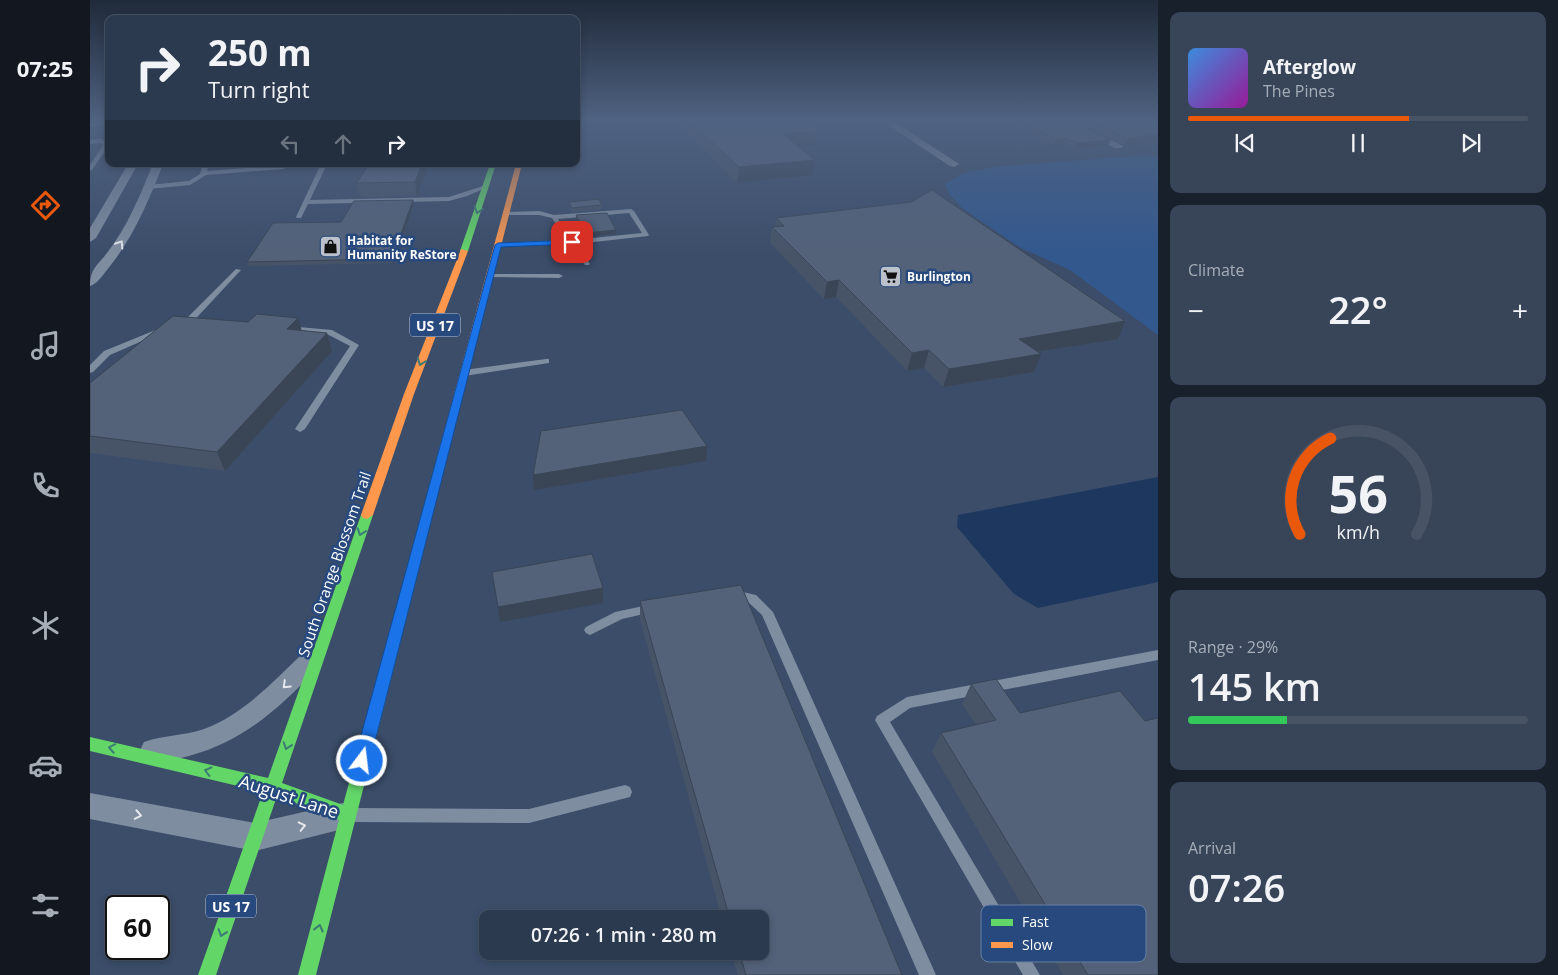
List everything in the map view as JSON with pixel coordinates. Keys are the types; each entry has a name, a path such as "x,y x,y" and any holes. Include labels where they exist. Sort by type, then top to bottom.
{"main road":[{"name":"South Orange Blossom Trail","path":"207,975 409,394 459,265 492,167"},
{"name":"US 17","path":"348,815 518,167"},
{"name":"August Lane","path":"90,744 272,786 348,815"},
{"path":"307,975 348,815"}],"street":[{"path":"90,238 131,167"},
{"path":"90,282 119,246 143,201 157,167"},
{"path":"134,753 187,745 209,739 239,725 284,688 320,650"},
{"name":"August Lane","path":"90,806 255,837 348,815"}],"lane":[{"path":"148,187 190,183 200,179 205,167"},
{"path":"204,173 282,167"},
{"path":"299,216 323,167"},
{"path":"307,202 439,199 465,196 485,187"},
{"path":"498,245 572,242 646,235 631,211 554,217 539,213 507,212"},
{"path":"554,217 587,264"},
{"path":"181,328 238,270"},
{"path":"490,276 559,276"},
{"path":"90,370 107,353 156,332 196,326"},
{"path":"278,327 329,332 355,345 300,429"},
{"path":"464,373 546,361"},
{"path":"719,595 734,594 752,598 767,612 928,975"},
{"path":"590,630 619,615 664,606"},
{"path":"991,905 882,720 907,703 1158,655"},
{"path":"348,815 529,816 625,792"},
{"path":"1024,962 1032,975"}],"shaded area":[{"path":"1026,164 1158,164 1158,335 1070,270 1019,247 962,208 950,195 945,184 963,173 994,167"},
{"path":"1158,477 1158,582 1038,608 1014,594 957,527 958,515"}],"building":[{"path":"736,164 766,164 739,167"},
{"path":"367,167 421,167 415,182 357,183"},
{"path":"932,190 1125,321 1019,339 1041,354 949,369 929,350 912,353 839,280 827,282 772,227 784,226 776,218 911,202"},
{"path":"599,199 602,205 572,208 569,202"},
{"path":"413,200 392,259 247,262 273,223 341,222 354,201"},
{"path":"607,213 616,230 585,233 576,215"},
{"path":"257,314 298,318 287,329 327,333 217,452 90,436 90,383 173,316 248,322"},
{"path":"682,410 707,446 533,475 541,431"},
{"path":"592,554 603,588 498,607 492,572"},
{"path":"741,585 902,975 746,975 742,960 769,960 769,910 727,910 640,601"},
{"path":"996,679 1020,713 1120,691 1145,721 1158,718 1158,975 1088,975 1080,962 1146,962 1146,905 1045,905 941,733 996,720 971,684"}],"traffic: fast":[{"path":"464,251 492,167"},
{"path":"307,975 444,450"},
{"path":"207,975 367,515"},
{"path":"90,744 273,787 348,815"}],"traffic: slow":[{"path":"444,450 518,167"},
{"path":"367,515 409,394 464,251"}],"place":[{"name":"Habitat for Humanity ReStore","path":"331,247"},
{"name":"Burlington","path":"891,276"}],"route":[{"path":"362,761 498,245 572,242"}]}
